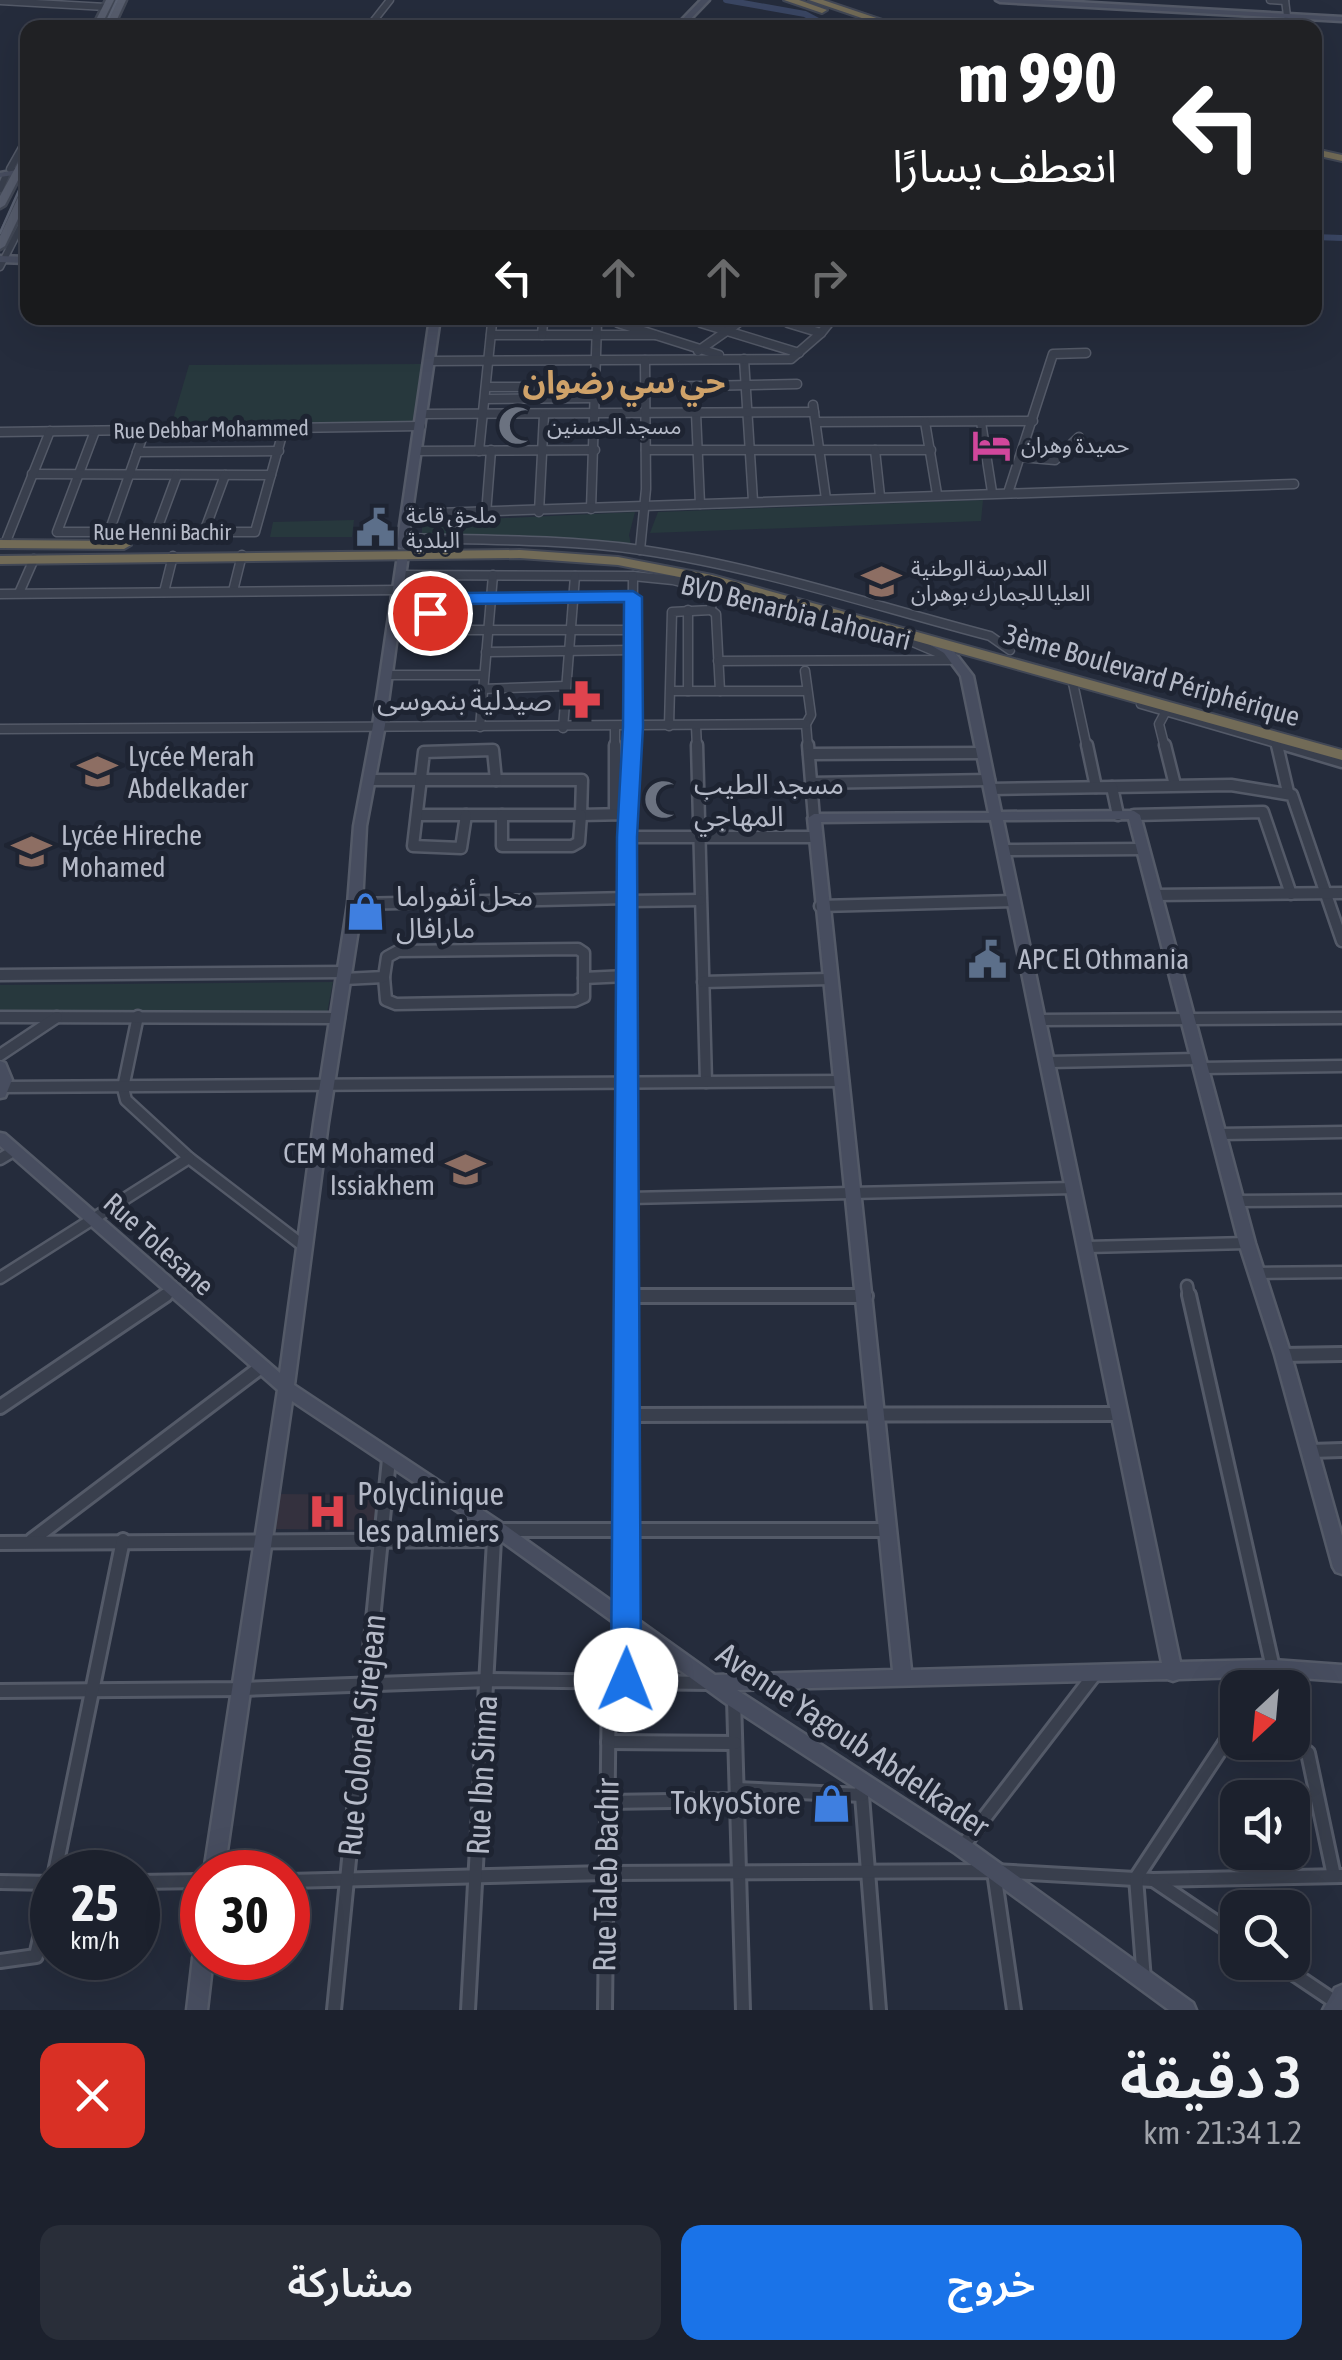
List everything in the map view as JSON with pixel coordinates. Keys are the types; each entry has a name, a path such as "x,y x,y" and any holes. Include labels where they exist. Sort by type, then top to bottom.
{"highway":[{"path":"789,0 851,20"},
{"path":"814,0 878,20"},
{"path":"840,0 847,10"},
{"name":"3ème Boulevard Périphérique","path":"1,550 34,560 178,551 242,556 403,546 554,555 650,566 924,637 1004,653 1036,668 1342,758"},
{"name":"3ème Boulevard Périphérique","path":"1,550 528,546 644,556 706,568 1342,744"},
{"path":"1,550 125,556"}],"main road":[{"path":"0,205 11,174"},
{"path":"0,246 20,218"}],"street":[{"path":"374,20 390,0"},
{"path":"685,20 705,0"},
{"path":"1000,0 1188,5 1342,19"},
{"path":"1270,0 1285,0 1286,16"},
{"path":"0,1 108,4"},
{"path":"0,190 20,151"},
{"path":"1,262 20,221"},
{"path":"217,1850 339,1018 355,904 360,826 379,725 434,325"},
{"path":"480,450 492,325"},
{"path":"542,335 543,325"},
{"path":"590,509 598,325"},
{"path":"624,325 731,359"},
{"path":"708,325 800,353"},
{"path":"687,360 736,325"},
{"path":"794,325 821,333"},
{"path":"430,361 791,359 827,325"},
{"path":"491,335 654,334"},
{"path":"1008,493 1053,354 1086,353"},
{"path":"744,359 753,501"},
{"path":"640,550 646,506 645,360"},
{"path":"645,387 797,384"},
{"path":"486,387 596,387"},
{"path":"485,399 595,398"},
{"name":"Rue Debbar Mohammed","path":"0,432 284,428 483,414 748,412 925,422 1032,421"},
{"path":"696,413 700,504"},
{"path":"814,413 826,498"},
{"path":"539,512 544,414"},
{"path":"925,422 937,494"},
{"path":"981,422 992,492"},
{"path":"32,474 271,475 284,428"},
{"path":"109,532 145,430"},
{"path":"1,550 50,431"},
{"name":"Rue Henni Bachir","path":"95,431 57,532 255,532 271,475"},
{"path":"1020,456 1055,460 1079,436"},
{"path":"486,514 491,450"},
{"path":"417,451 595,450"},
{"path":"646,450 932,450"},
{"path":"875,450 880,496"},
{"path":"137,452 279,452"},
{"path":"156,532 177,474"},
{"path":"204,532 225,475"},
{"path":"408,514 1294,484"},
{"path":"403,546 552,542 640,550 724,566 990,636 1004,653 972,663 967,676"},
{"path":"164,592 178,551"},
{"path":"233,591 242,556"},
{"path":"18,593 34,560"},
{"path":"480,727 493,576"},
{"name":"BVD Benarbia Lahouari","path":"0,594 233,591 493,576 633,576 712,588 901,637 956,660"},
{"path":"563,728 575,576"},
{"path":"622,814 633,727 633,576"},
{"path":"711,610 712,588"},
{"path":"430,613 448,601 633,597"},
{"path":"688,610 688,692"},
{"path":"669,726 672,612 711,610 716,614 720,691"},
{"path":"391,630 633,630"},
{"path":"924,637 956,660 967,676 1050,1062 1117,1414 1173,1673"},
{"path":"486,652 633,650"},
{"path":"718,661 956,660"},
{"path":"1036,668 1166,711 1342,758"},
{"path":"805,671 811,715 806,724 820,906 866,1296 885,1530 903,1676"},
{"path":"385,675 484,675"},
{"path":"1073,683 1096,787"},
{"path":"482,688 566,686"},
{"path":"671,692 806,691"},
{"path":"1166,711 1158,724 1175,786"},
{"path":"0,729 806,724"},
{"path":"696,726 706,1082"},
{"path":"615,727 627,837 628,900 626,1680"},
{"path":"1276,743 1288,792 1295,800 1342,941"},
{"path":"466,815 460,848 416,848 419,780 428,750 494,750 496,780"},
{"path":"809,754 982,753"},
{"path":"369,780 582,780 578,842 572,846 507,848 500,843 502,815"},
{"path":"811,782 1175,786 1288,792"},
{"path":"1112,787 1142,849 1256,1274 1283,1354 1342,1566"},
{"path":"1257,788 1292,894"},
{"path":"814,818 1263,812"},
{"path":"417,815 622,814"},
{"path":"627,837 815,837"},
{"path":"1006,850 1142,849"},
{"path":"1154,896 1342,893"},
{"path":"355,904 700,900"},
{"path":"820,906 1014,901"},
{"path":"571,949 584,953 584,978 580,1000 396,1004 386,1000 384,978 386,957 392,951 571,949"},
{"path":"0,975 384,978"},
{"path":"584,978 627,976"},
{"path":"703,982 830,980"},
{"path":"138,1016 124,1084 126,1100 190,1158 305,1246"},
{"path":"0,1056 57,1017"},
{"path":"0,1018 339,1018"},
{"path":"1040,1020 1342,1018"},
{"path":"1050,1062 1342,1066"},
{"path":"0,1066 2,1090 124,1084 842,1081"},
{"path":"1219,1134 1342,1132"},
{"name":"Rue Tolesane","path":"0,1138 8,1154 93,1219 286,1388"},
{"path":"0,1278 190,1158"},
{"path":"628,1198 1074,1188"},
{"path":"1236,1201 1342,1200"},
{"path":"1087,1247 1248,1243"},
{"path":"1256,1274 1342,1272"},
{"path":"1187,1286 1272,1668"},
{"path":"0,1407 173,1290"},
{"path":"628,1296 866,1296"},
{"path":"1283,1354 1342,1354"},
{"path":"31,1541 261,1367"},
{"name":"Avenue Yagoub Abdelkader","path":"286,1388 861,1789 962,1847 1186,2010"},
{"path":"627,1415 1117,1414"},
{"path":"1311,1450 1342,1450"},
{"name":"Rue Colonel Sirejean","path":"334,2010 389,1459"},
{"path":"1,1541 885,1530"},
{"name":"Rue Ibn Sinna","path":"468,2010 496,1535"},
{"path":"60,1850 123,1540"},
{"path":"0,1691 242,1689 488,1680 713,1683 903,1676 1094,1676 1272,1668 1342,1673"},
{"path":"962,1847 1094,1676"},
{"name":"Rue Taleb Bachir","path":"605,2010 608,1681"},
{"path":"734,1699 742,2010"},
{"path":"608,1742 736,1743"},
{"path":"1144,1981 1136,1878 1220,1752"},
{"path":"310,1881 606,1873 994,1871 1153,1880 1338,1876 1310,1760"},
{"path":"606,1802 861,1789 880,2010"},
{"path":"994,1871 1014,2010"},
{"path":"1153,1880 1220,1924"},
{"path":"0,1882 30,1883"},
{"path":"0,1961 30,1957"},
{"path":"196,2010 200,1980"},
{"path":"1303,1980 1337,2003"}],"shaded area":[{"path":"422,364 413,424 171,426 189,365"},
{"path":"983,500 981,521 650,533 658,512"},
{"path":"635,512 629,535 631,545 422,537 422,522"},
{"path":"354,520 352,537 270,537 273,522"},
{"path":"333,982 327,1013 0,1014 0,985"},
{"name":"Polyclinique les palmiers","path":"278,1494 382,1495 377,1530 272,1529"}],"waterway":[{"path":"726,0 805,14 816,20"},
{"path":"1322,237 1342,238"}],"tram line":[{"path":"108,20 117,0"},
{"path":"0,233 20,188"}],"place":[{"name":"مسجد الحسنين","path":"517,426"},
{"name":"حميدة وهران","path":"991,445"},
{"name":"ملحق قاعة البلدية","path":"376,528"},
{"name":"المدرسة الوطنية العليا للجمارك بوهران","path":"881,581"},
{"name":"صيدلية بنموسى","path":"582,700"},
{"name":"Lycée Merah Abdelkader","path":"98,772"},
{"name":"مسجد الطيب المهاجي","path":"664,800"},
{"name":"Lycée Hireche Mohamed","path":"31,851"},
{"name":"محل أنفوراما مارافال","path":"366,912"},
{"name":"APC El Othmania","path":"988,959"},
{"name":"CEM Mohamed Issiakhem","path":"465,1169"},
{"name":"Polyclinique les palmiers","path":"327,1512"},
{"name":"TokyoStore","path":"831,1803"}],"district":[{"name":"حي سي رضوان","path":"624,382"}],"route":[{"path":"430,613 448,601 463,598 633,597 633,727 627,837 626,1680"}]}
